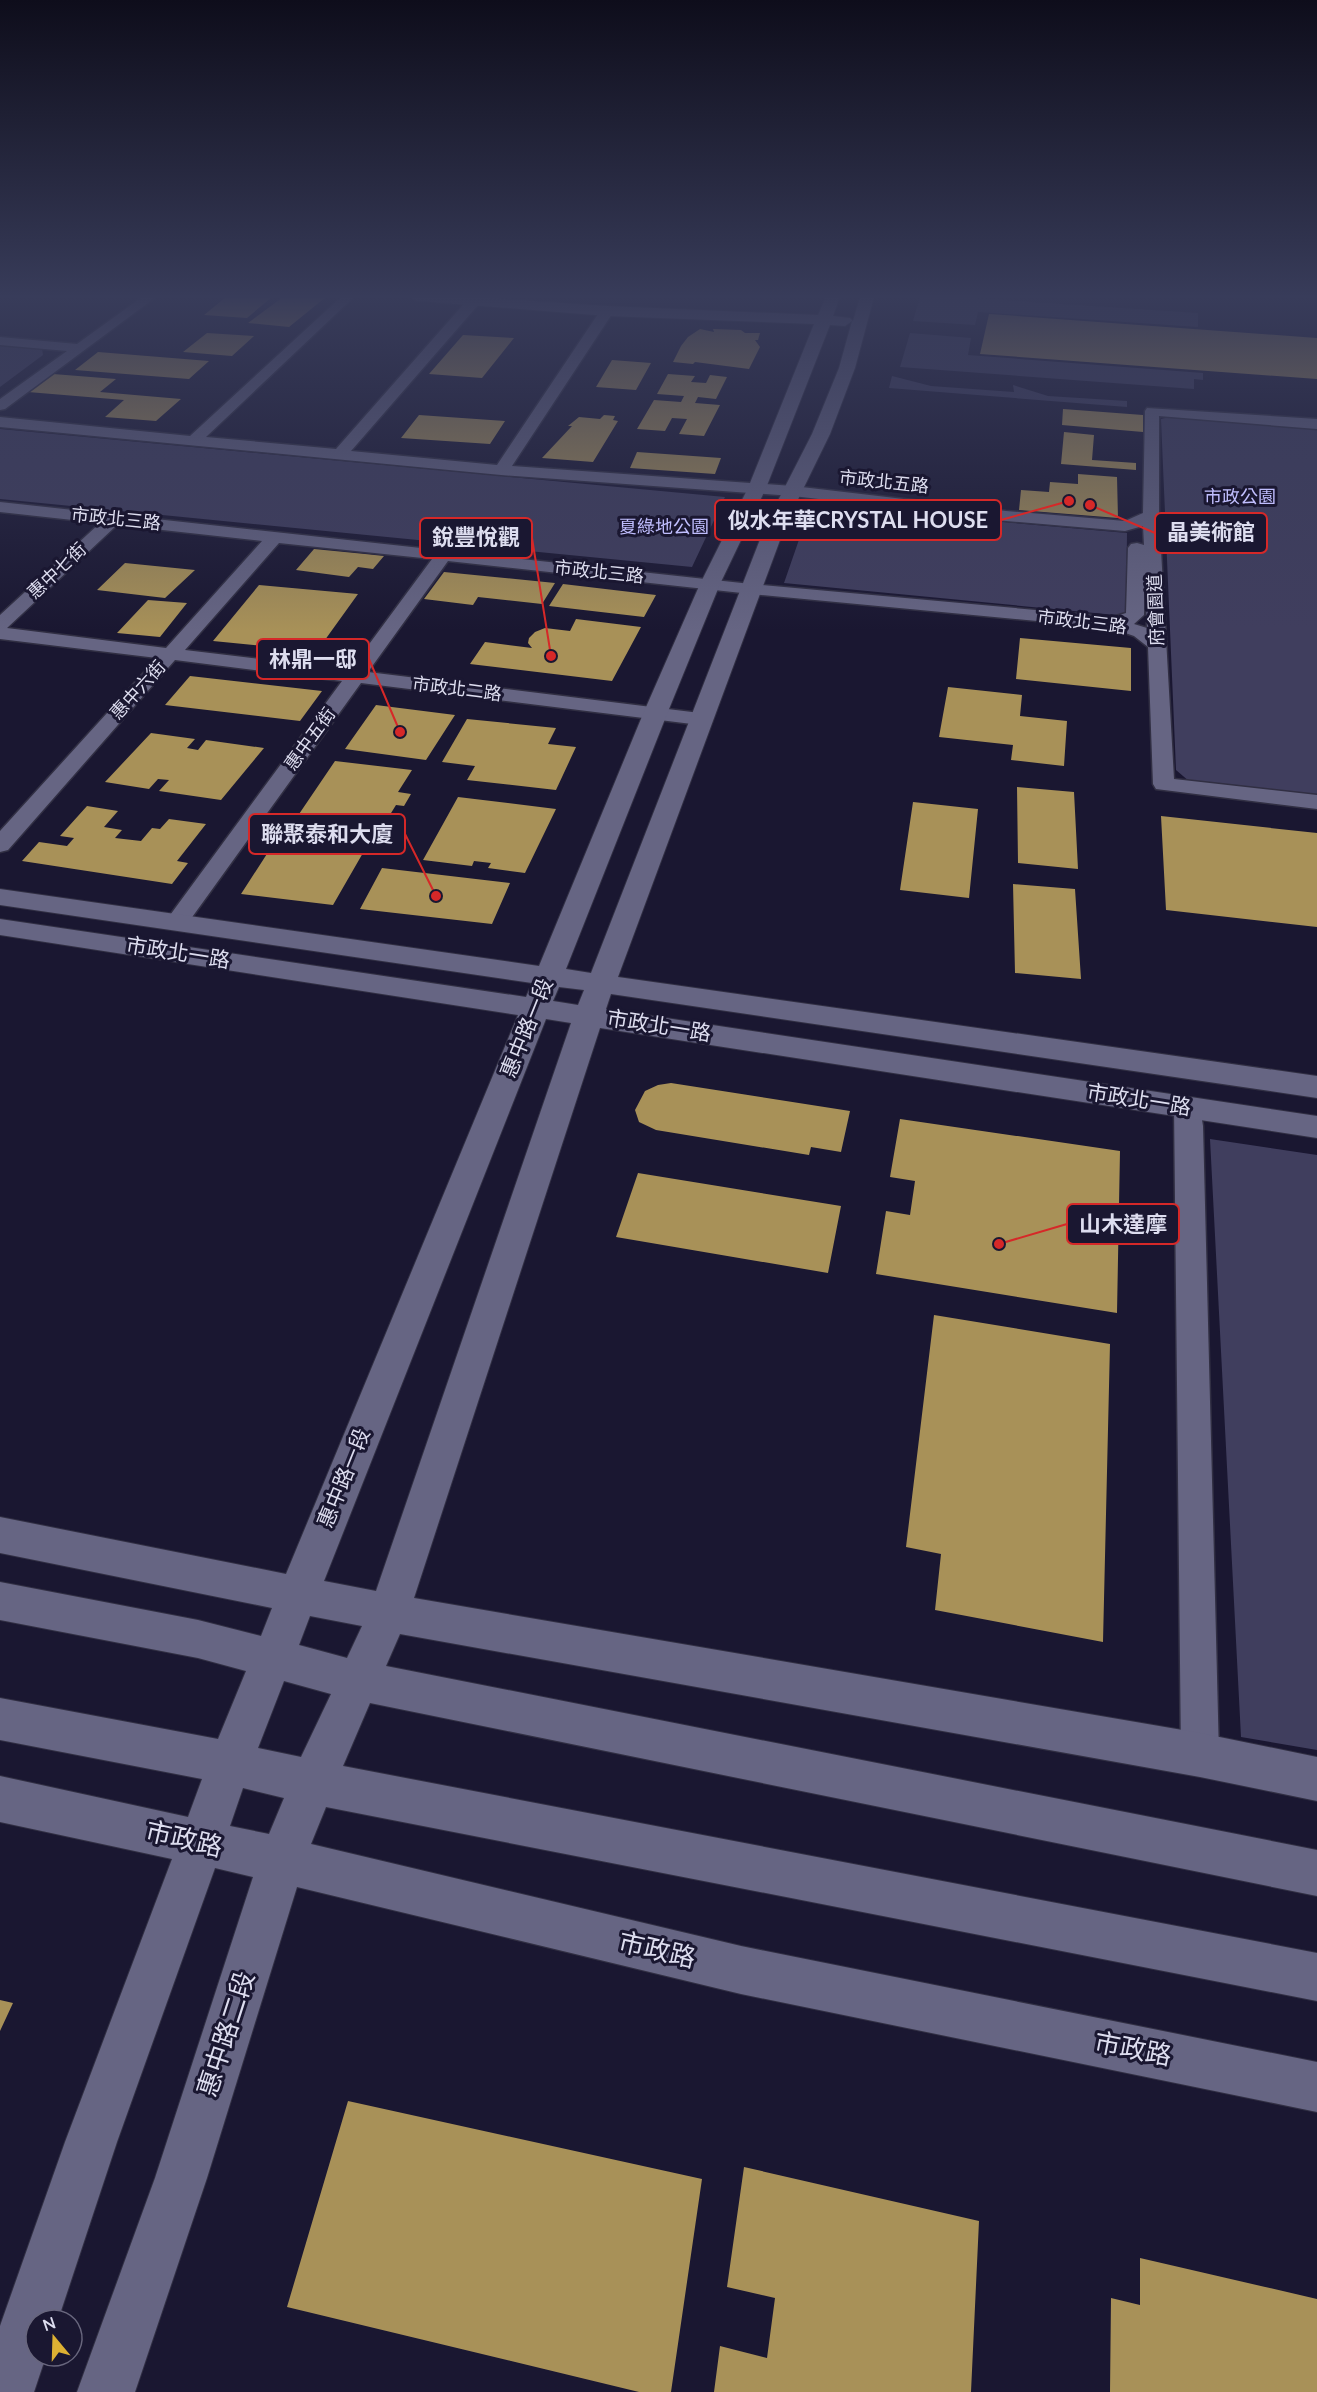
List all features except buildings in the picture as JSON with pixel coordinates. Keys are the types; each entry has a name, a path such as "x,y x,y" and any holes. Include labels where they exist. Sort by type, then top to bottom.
{"street":[{"path":"194,440 228,409"},
{"path":"340,454 380,409"},
{"path":"501,470 542,409"},
{"name":"惠中路一段","path":"230,1763 655,714 710,584 757,488 789,409"},
{"path":"359,1681 389,1613 595,999 750,589 776,524 821,434 831,409"},
{"name":"府會園道","path":"1317,424 1152,411 1150,515 1164,784 1317,802"},
{"name":"市政北五路","path":"0,422 501,470 793,491 994,514 1125,526 1138,523 1150,515"},
{"name":"市政北三路","path":"0,507 750,589 1113,623 1141,632 1156,645"},
{"name":"惠中七街","path":"0,625 115,518"},
{"path":"1113,623 1128,620 1135,615 1138,531 1125,526"},
{"name":"惠中六街","path":"0,844 276,536"},
{"name":"惠中五街","path":"177,922 443,556"},
{"path":"1136,578 1155,579"},
{"name":"市政北二路","path":"0,633 700,719"},
{"name":"市政北一路","path":"0,897 177,922 542,992"},
{"name":"市政北一路","path":"0,927 1317,1088"},
{"name":"市政北一路","path":"595,999 1187,1107 1317,1127"},
{"path":"1187,1107 1190,1126 1200,1755"},
{"path":"0,1535 389,1613 1200,1755 1317,1779"},
{"path":"0,1601 198,1639 359,1681 1317,1873"},
{"name":"惠中路二段","path":"106,2392 181,2178 282,1860 313,1782 359,1681"},
{"path":"0,1719 1317,1977"},
{"path":"5,2392 92,2142 230,1763"},
{"name":"市政路","path":"0,1799 282,1860 741,1970 1317,2086"}],"green space":[{"name":"市政公園","path":"1174,416 1317,426 1317,796 1190,782 1176,770 1161,419"},
{"name":"夏綠地公園","path":"0,429 725,497 692,567 0,499"},
{"path":"811,505 1127,533 1126,616 784,583"},
{"path":"1210,1139 1317,1155 1317,1750 1241,1737"}],"place":[{"name":"似水年華CRYSTAL HOUSE","path":"1069,501"},
{"name":"晶美術館","path":"1090,505"},
{"name":"銳豐悅觀","path":"551,656"},
{"name":"林鼎一邸","path":"400,732"},
{"name":"聯聚泰和大廈","path":"436,896"},
{"name":"山木達摩","path":"999,1244"}]}
